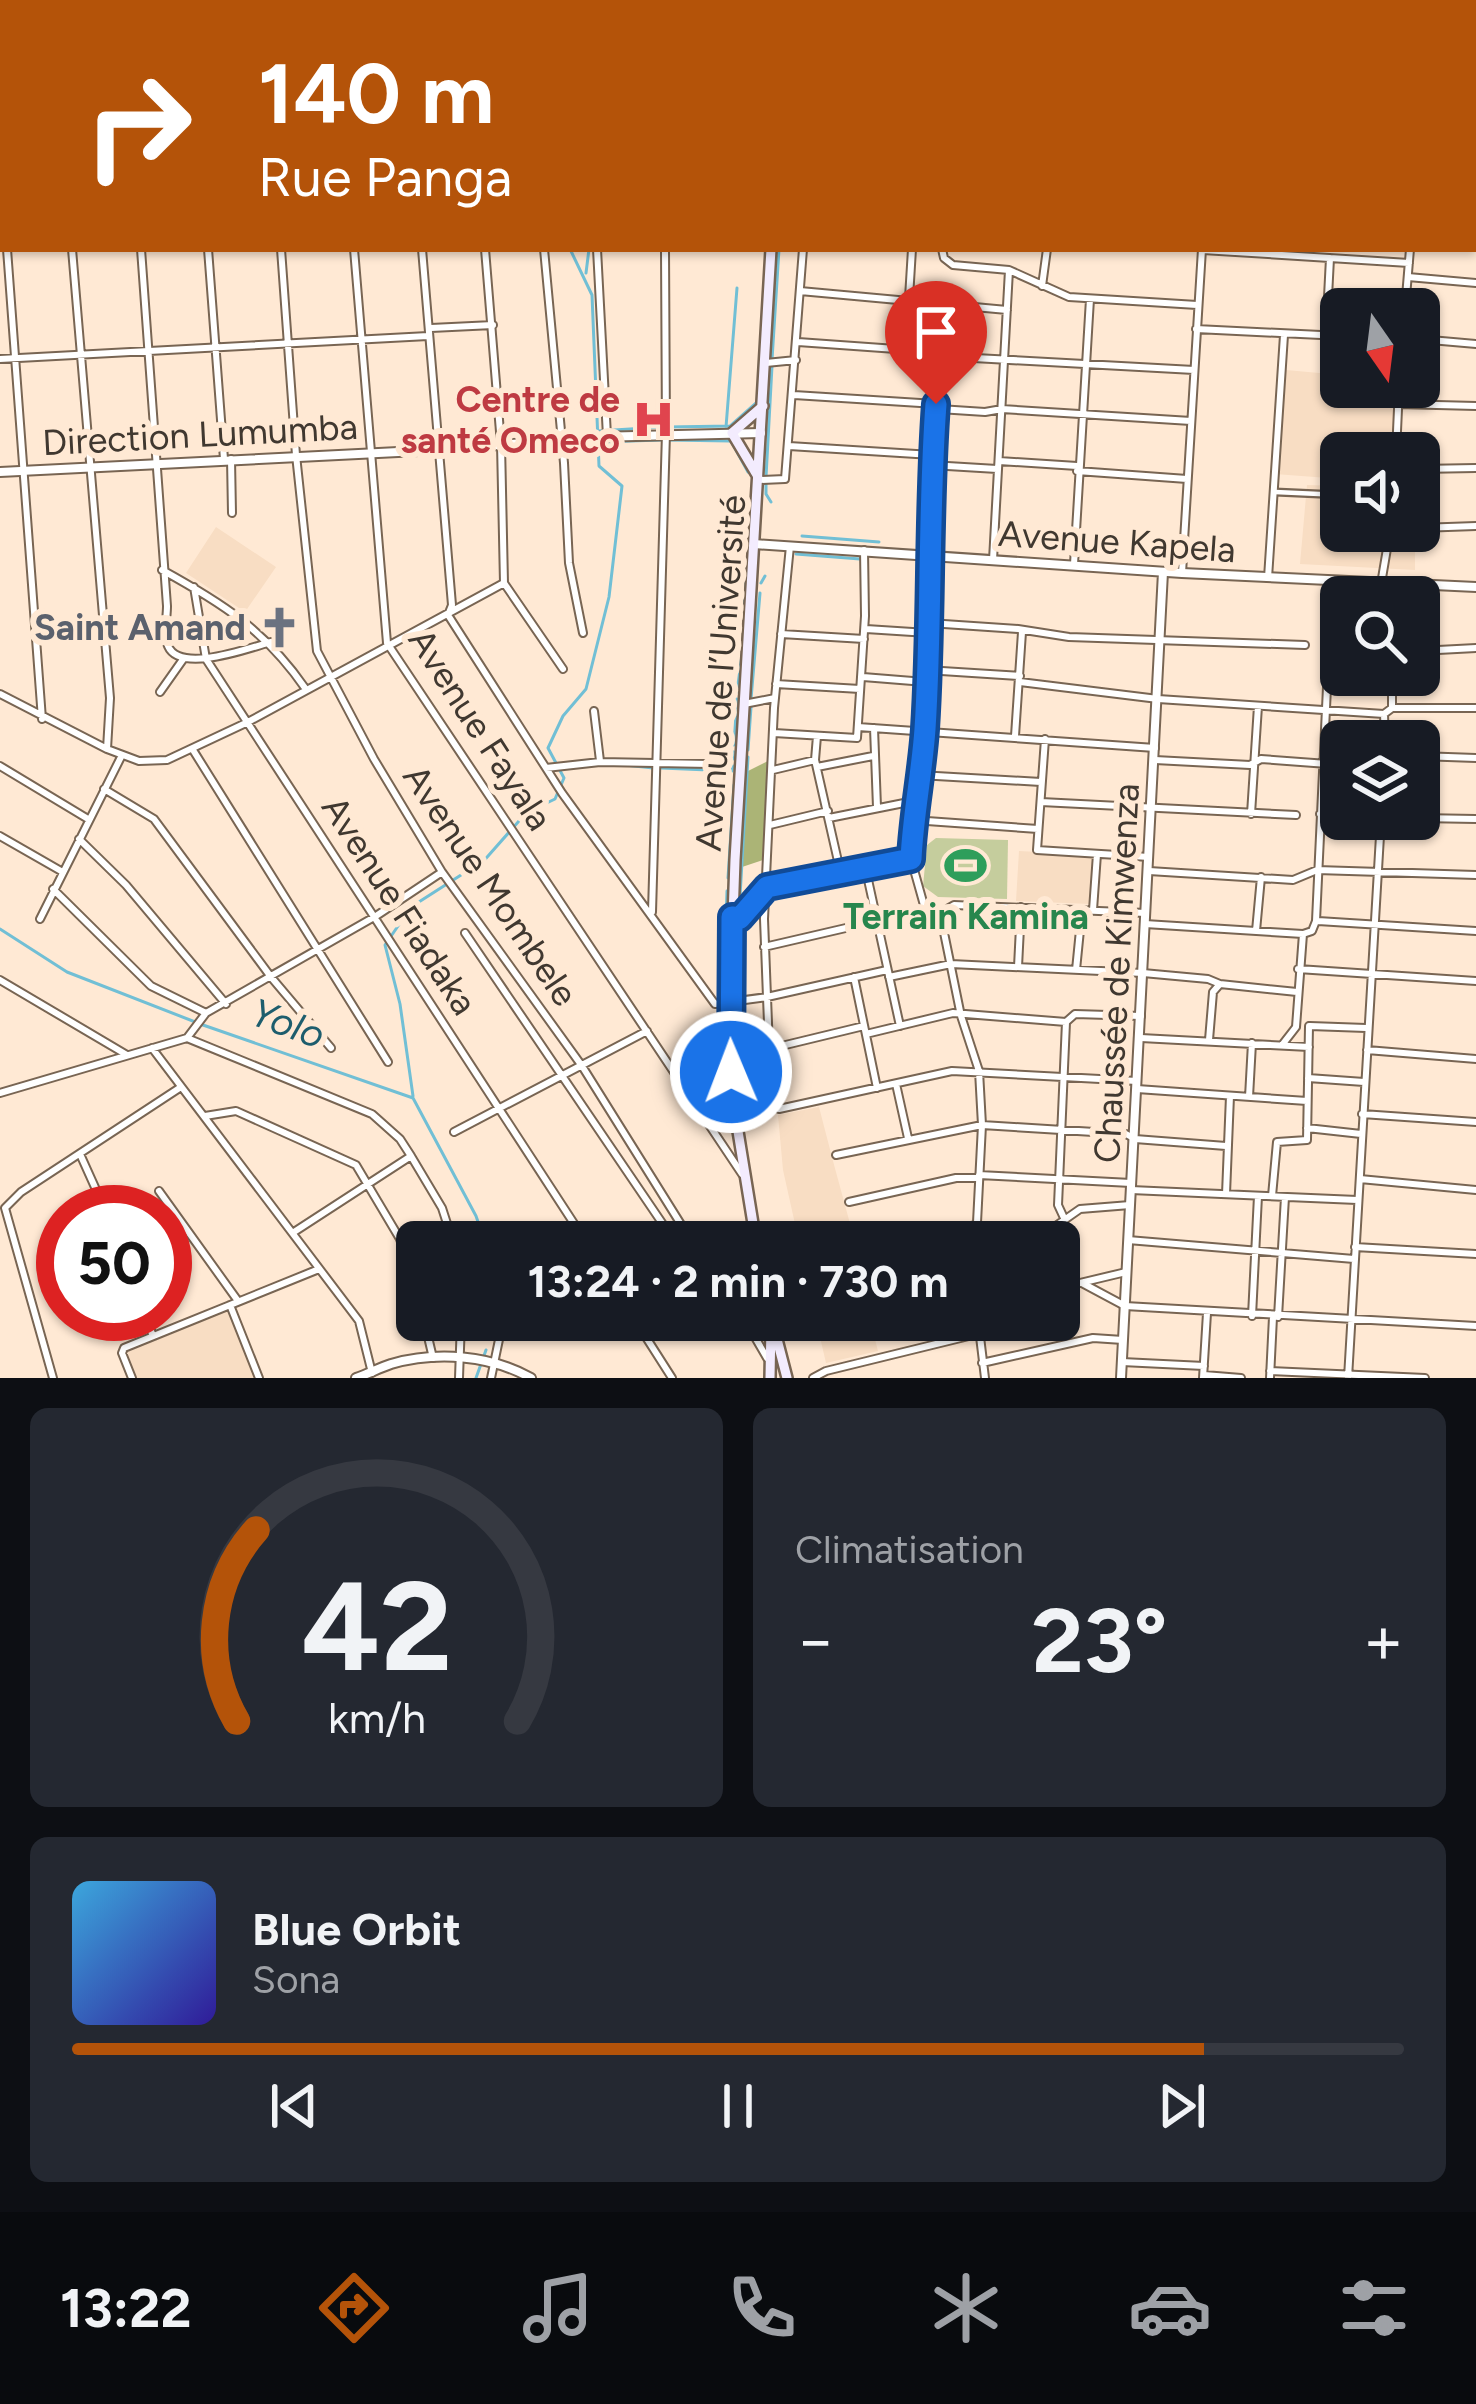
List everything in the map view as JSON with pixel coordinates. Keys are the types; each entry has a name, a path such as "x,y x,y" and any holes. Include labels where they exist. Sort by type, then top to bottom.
{"main road":[{"name":"Avenue de l’Université","path":"752,1221 742,1174 730,1003 771,252"},
{"path":"759,480 732,433 763,406"},
{"path":"770,1378 771,1341"},
{"path":"777,1341 787,1378"}],"street":[{"path":"7,252 43,718"},
{"path":"72,252 110,698 106,749"},
{"path":"141,252 166,643 184,658 206,658 271,642"},
{"path":"208,252 232,513"},
{"name":"Avenue Mombele","path":"281,252 314,639 374,759 442,872 582,1066 679,1221"},
{"name":"Avenue Fayala","path":"354,252 387,644 742,1174"},
{"path":"422,252 452,604 448,615"},
{"path":"485,252 501,444 504,583 563,669"},
{"path":"544,252 570,571 583,633"},
{"path":"597,252 601,436"},
{"path":"652,912 666,433 665,252"},
{"path":"759,480 785,479 802,252"},
{"path":"905,349 912,252"},
{"path":"943,252 953,265 1009,270 1062,296 1197,305"},
{"path":"1042,286 1047,252"},
{"path":"1182,574 1201,252"},
{"path":"1379,262 1380,252"},
{"path":"1407,288 1410,252"},
{"path":"1313,253 1409,263"},
{"path":"1328,288 1330,258"},
{"path":"993,561 1009,270"},
{"path":"1408,278 1476,283"},
{"path":"800,291 1007,310"},
{"path":"1073,566 1090,299"},
{"path":"927,916 911,859 925,732 940,304"},
{"path":"0,359 362,340 493,325"},
{"path":"1196,329 1320,336"},
{"path":"1268,578 1284,334"},
{"path":"1440,341 1476,344"},
{"path":"797,342 1194,370"},
{"path":"766,363 796,360"},
{"path":"794,395 936,404"},
{"path":"936,404 939,409 1191,421"},
{"path":"1440,405 1476,406"},
{"name":"Direction Lumumba","path":"0,472 437,450 601,436 761,433"},
{"path":"789,446 932,455"},
{"path":"931,465 1077,468 1187,478"},
{"path":"1440,469 1476,468"},
{"path":"1274,492 1320,494"},
{"path":"1440,527 1476,526"},
{"name":"Avenue Kapela","path":"754,544 1320,580"},
{"path":"769,1049 764,947 775,698 790,546"},
{"path":"774,733 857,738 865,628 864,550"},
{"path":"162,570 243,619 271,642 305,688"},
{"name":"Chaussée de Kimwenza","path":"1121,1378 1162,572"},
{"path":"0,694 106,749 154,763 248,722 504,583"},
{"name":"Avenue Kapela","path":"1440,586 1476,587"},
{"name":"Avenue Fiadaka","path":"194,587 206,658 573,1221"},
{"path":"448,615 554,767 559,789 716,1004 951,964 1143,973 1297,992"},
{"path":"865,628 1018,628 1130,640 1305,645"},
{"path":"1016,737 1022,632"},
{"path":"781,634 864,639"},
{"path":"1440,650 1476,648"},
{"path":"160,692 184,658"},
{"path":"926,670 1158,699 1258,706 1384,714 1392,708 1476,708"},
{"path":"862,677 926,682"},
{"path":"776,684 860,688"},
{"path":"1325,720 1327,696"},
{"path":"1392,696 1392,708"},
{"path":"743,704 775,698"},
{"path":"1251,814 1258,706"},
{"path":"594,711 600,762"},
{"path":"1384,714 1384,720"},
{"path":"858,727 1156,748"},
{"path":"874,728 877,807"},
{"path":"817,736 816,764 840,870"},
{"path":"1045,739 1037,850 1149,857"},
{"path":"193,749 388,1062"},
{"path":"40,919 122,754"},
{"path":"772,770 873,756"},
{"path":"1440,757 1476,758"},
{"path":"1155,760 1320,764"},
{"path":"554,767 600,762 710,764"},
{"path":"0,766 88,819"},
{"path":"919,775 1041,782"},
{"path":"104,789 154,819 271,977 331,1048"},
{"path":"770,825 914,801"},
{"path":"1040,802 1297,815"},
{"path":"764,947 940,914 954,904 1093,910 1303,934 1312,931 1316,921 1320,814"},
{"path":"1440,819 1476,820"},
{"path":"913,820 1038,829"},
{"path":"0,836 61,871"},
{"path":"79,839 126,885 226,1004"},
{"path":"1348,1376 1366,1028 1382,840"},
{"path":"1093,910 1097,854"},
{"path":"732,917 740,918 767,887 911,859"},
{"path":"865,866 900,1026"},
{"path":"1148,871 1293,880 1317,870 1476,875"},
{"path":"187,1038 203,1016 376,916 442,872"},
{"path":"1256,931 1261,877"},
{"path":"53,889 151,986 203,1016"},
{"path":"1018,967 1021,907"},
{"path":"1076,970 1082,910"},
{"path":"940,914 961,1016 980,1071 976,1221"},
{"path":"1316,921 1476,932"},
{"path":"465,933 660,1221"},
{"path":"1282,1045 1296,1027 1303,934"},
{"path":"1298,969 1476,981"},
{"path":"854,977 877,1088"},
{"path":"0,980 127,1055"},
{"path":"1209,1040 1213,992 1220,984"},
{"path":"731,1057 953,1013 1066,1022 1076,1014 1141,1016"},
{"path":"1064,1218 1058,1205 1066,1022"},
{"path":"1273,1196 1275,1145 1306,1142 1309,1026"},
{"path":"1296,1027 1366,1028"},
{"path":"454,1132 647,1031"},
{"path":"1141,1037 1309,1048"},
{"path":"0,1093 164,1041 187,1038 372,1114 400,1139 446,1221"},
{"path":"1249,1097 1252,1043"},
{"path":"152,1048 359,1322 372,1373"},
{"path":"1366,1050 1476,1058"},
{"path":"779,1108 952,1071 1307,1101"},
{"path":"1308,1078 1364,1082"},
{"path":"896,1084 908,1138"},
{"path":"53,1378 5,1208 21,1192 181,1087"},
{"path":"1226,1195 1230,1096"},
{"path":"206,1116 236,1111 350,1162 368,1182 396,1232"},
{"path":"1362,1114 1476,1122"},
{"path":"836,1155 982,1125 1226,1146"},
{"path":"1306,1128 1361,1134"},
{"path":"80,1154 94,1185"},
{"path":"292,1233 411,1156"},
{"path":"849,1202 978,1177 1357,1200"},
{"path":"1359,1179 1476,1190"},
{"path":"1252,1316 1258,1196"},
{"path":"1285,1197 1270,1375 1424,1378"},
{"path":"1060,1221 1086,1208 1130,1204"},
{"path":"192,1240 234,1303 259,1378"},
{"path":"1128,1240 1354,1258"},
{"path":"1355,1247 1476,1254"},
{"path":"192,1320 319,1269"},
{"path":"1082,1282 1126,1272"},
{"path":"1082,1282 1124,1306 1476,1326"},
{"path":"1204,1373 1207,1313"},
{"path":"982,1363 1093,1338 1123,1340"},
{"path":"132,1378 122,1350 142,1341"},
{"path":"429,1341 433,1358"},
{"path":"459,1378 461,1341"},
{"path":"491,1378 487,1361 496,1341"},
{"path":"649,1341 672,1378"},
{"path":"757,1341 770,1364"},
{"path":"813,1378 948,1341"},
{"path":"978,1341 985,1378"},
{"path":"356,1378 390,1364 461,1357 487,1361 531,1378"},
{"path":"1122,1362 1241,1378"}],"shaded area":[{"path":"1286,370 1320,373 1320,408 1397,408 1394,432 1320,432 1320,477 1275,474"},
{"path":"1307,485 1320,485 1320,552 1415,552 1415,570 1300,564"},
{"path":"216,527 276,567 245,612 186,573"},
{"path":"1019,851 1093,855 1090,904 1016,901"},
{"path":"819,1107 849,1221 794,1221 778,1115"},
{"path":"230,1310 255,1378 137,1378 127,1352 154,1341 192,1341 192,1325"},
{"path":"821,1341 875,1341 878,1351 826,1363"}],"green space":[{"path":"770,760 763,860 742,867 748,771"},
{"name":"Terrain Kamina","path":"936,838 1008,840 1007,899 938,897 923,886 927,845"}],"waterway":[{"path":"481,864 526,813 555,799 564,778 548,748 563,716 586,689 609,597 622,486 599,466 592,295 571,252"},
{"path":"586,273 589,252"},
{"path":"772,360 779,252"},
{"path":"726,427 737,288"},
{"path":"766,477 772,366"},
{"path":"667,427 730,426 757,402"},
{"path":"598,431 662,427"},
{"path":"599,442 661,440"},
{"path":"667,440 731,441 748,472"},
{"path":"766,483 771,502"},
{"path":"802,536 879,542"},
{"path":"796,554 860,559"},
{"path":"744,612 748,558"},
{"path":"761,583 765,576"},
{"path":"751,699 760,593"},
{"path":"743,644 744,623"},
{"path":"737,692 742,655"},
{"path":"734,745 737,699"},
{"path":"748,750 751,707"},
{"path":"733,759 734,752"},
{"path":"739,914 748,757"},
{"path":"625,765 653,768"},
{"path":"661,768 732,771 733,766"},
{"path":"728,878 734,785"},
{"path":"413,1096 400,1004 385,945 411,907 461,875"},
{"path":"723,1001 727,891"},
{"path":"736,998 738,921"},
{"name":"Yolo","path":"0,929 67,972 413,1098 478,1221"},
{"path":"736,1005 737,1051"},
{"path":"723,1007 724,1039"},
{"path":"724,1044 729,1113"},
{"path":"738,1059 741,1111"},
{"name":"Yolo","path":"476,1378 486,1350"}],"place":[{"name":"Centre de santé Omeco","path":"654,420"},
{"name":"Saint Amand","path":"280,627"},
{"name":"Terrain Kamina","path":"966,866"}],"route":[{"path":"731,1072 732,917 740,918 767,887 911,859 925,732 929,492 936,404"}]}
